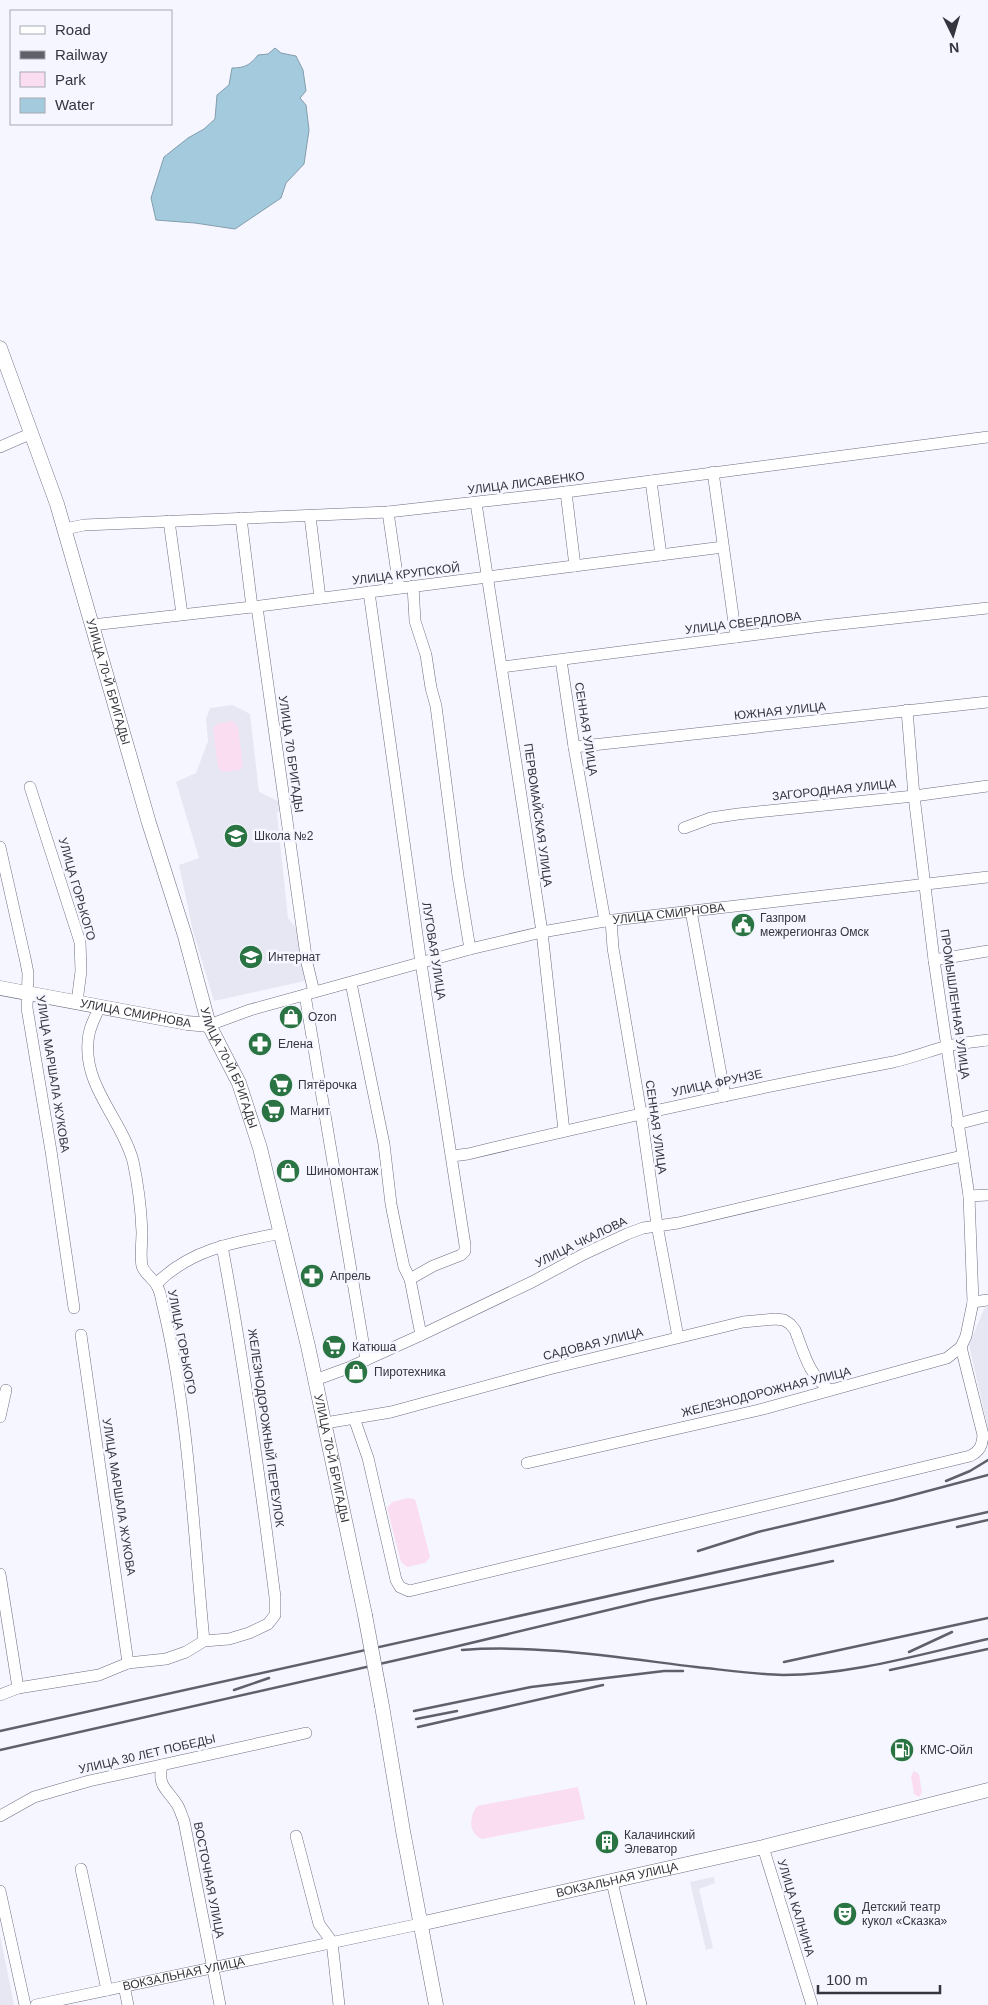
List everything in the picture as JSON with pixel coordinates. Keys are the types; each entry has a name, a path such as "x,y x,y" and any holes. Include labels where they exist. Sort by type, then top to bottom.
{"main road":[{"name":"УЛИЦА 70-Й БРИГАДЫ","path":"0,348 65,529 149,823 185,936 209,1025 239,1083 282,1234 325,1423 365,1614 436,2005"},
{"name":"УЛИЦА СМИРНОВА","path":"0,988 187,1023 209,1025"},
{"name":"ВОКЗАЛЬНАЯ УЛИЦА","path":"420,1924 763,1847 988,1790"}],"street":[{"path":"0,448 32,433"},
{"name":"УЛИЦА ЛИСАВЕНКО","path":"65,529 84,525 388,512 566,492 988,437"},
{"path":"713,472 736,637"},
{"path":"651,481 661,555"},
{"path":"566,492 575,566"},
{"name":"ПЕРВОМАЙСКАЯ УЛИЦА","path":"476,503 542,932 564,1131"},
{"path":"388,512 399,588"},
{"path":"310,516 320,598"},
{"name":"УЛИЦА 70 БРИГАДЫ","path":"241,518 310,994 366,1360"},
{"path":"169,521 182,614"},
{"name":"УЛИЦА КРУПСКОЙ","path":"92,625 254,607 723,547"},
{"path":"413,586 415,621 426,655 436,706 458,876 470,949"},
{"name":"ЛУГОВАЯ УЛИЦА","path":"369,592 421,963 465,1251 461,1255 434,1266 410,1279"},
{"name":"УЛИЦА СВЕРДЛОВА","path":"502,667 736,637 988,608"},
{"name":"СЕННАЯ УЛИЦА","path":"561,660 574,747 613,948 641,1113 645,1152 657,1225 678,1337"},
{"name":"ЮЖНАЯ УЛИЦА","path":"574,747 988,702"},
{"name":"ПРОМЫШЛЕННАЯ УЛИЦА","path":"907,710 914,796 934,960 968,1196 973,1302"},
{"name":"ЗАГОРОДНАЯ УЛИЦА","path":"684,828 711,818 729,815 914,796 988,786"},
{"name":"УЛИЦА ГОРЬКОГО","path":"30,787 80,942 81,971 77,1002"},
{"name":"УЛИЦА МАРШАЛА ЖУКОВА","path":"0,847 28,973 27,1008 51,1150 74,1308"},
{"name":"УЛИЦА СМИРНОВА","path":"209,1025 250,1010 470,949 542,932 608,921 988,877"},
{"path":"691,911 725,1096"},
{"path":"934,960 988,951"},
{"path":"350,983 384,1144 391,1204 398,1239 404,1267 410,1279 421,1335"},
{"name":"УЛИЦА ГОРЬКОГО","path":"100,1006 88,1040 91,1074 106,1106 124,1137 132,1158 140,1205 142,1266 156,1284 175,1368 186,1440 204,1641"},
{"name":"УЛИЦА ФРУНЗЕ","path":"452,1156 468,1154 641,1113 894,1062 947,1046 988,1040"},
{"path":"957,1124 988,1116"},
{"name":"УЛИЦА ЧКАЛОВА","path":"315,1380 366,1360 421,1335 627,1234 657,1225 678,1223 962,1156"},
{"path":"968,1196 988,1195"},
{"path":"156,1284 171,1269 186,1260 241,1240 282,1234"},
{"name":"ЖЕЛЕЗНОДОРОЖНЫЙ ПЕРЕУЛОК","path":"204,1641 229,1640 249,1633 268,1624 275,1615 275,1597 258,1469 239,1337 222,1246"},
{"path":"354,1418 368,1458 396,1580 400,1587 409,1591 977,1453 982,1446 983,1435 961,1347 966,1336 973,1302 988,1300"},
{"name":"САДОВАЯ УЛИЦА","path":"325,1423 391,1412 678,1337 744,1322 775,1318 784,1320 795,1330 813,1374 820,1384 830,1390"},
{"name":"УЛИЦА МАРШАЛА ЖУКОВА","path":"81,1335 128,1663"},
{"name":"ЖЕЛЕЗНОДОРОЖНАЯ УЛИЦА","path":"527,1463 760,1410 947,1358 961,1347"},
{"path":"0,1417 6,1390"},
{"path":"0,1574 18,1688"},
{"path":"0,1695 18,1688 99,1675 128,1663 166,1658 186,1652 204,1641"},
{"name":"УЛИЦА 30 ЛЕТ ПОБЕДЫ","path":"0,1816 34,1797 89,1781 306,1733"},
{"name":"ВОСТОЧНАЯ УЛИЦА","path":"162,1765 160,1774 161,1784 178,1806 184,1821 220,2005"},
{"path":"296,1836 319,1924 332,1942 339,2005"},
{"name":"УЛИЦА КАЛНИНА","path":"763,1847 812,2005"},
{"path":"81,1869 107,1990"},
{"path":"612,1882 641,2005"},
{"path":"0,1891 25,2005"},
{"name":"ВОКЗАЛЬНАЯ УЛИЦА","path":"36,2005 420,1924"},
{"path":"124,1986 128,2005"}],"shaded area":[{"name":"Школа №2","path":"233,705 250,714 259,792 280,802 280,809 277,813 288,918 299,932 305,981 214,1001 193,931 179,865 199,858 176,782 196,773 208,741 206,719 210,708"},
{"path":"988,1307 988,1429 969,1345 984,1309"},
{"path":"714,1877 715,1883 699,1889 713,1948 706,1950 690,1882"},
{"path":"0,1935 14,2005 0,2005"}],"green space":[{"path":"233,721 238,727 243,766 240,770 223,772 218,767 213,728 217,724"},
{"path":"408,1498 414,1499 416,1502 430,1557 425,1563 407,1567 401,1562 387,1508 392,1502"},
{"path":"914,1771 919,1774 922,1792 919,1797 914,1794 911,1776"},
{"path":"578,1787 585,1819 482,1839 472,1829 472,1815 477,1806"}],"water":[{"path":"275,48 281,53 296,56 303,70 306,91 300,98 306,105 309,130 304,164 286,183 281,198 235,229 156,220 151,198 164,157 215,119 217,95 229,85 232,68 247,65 258,55 268,54"}],"railway":[{"path":"946,1481 970,1471 988,1460"},
{"path":"698,1551 758,1532 894,1500 988,1475"},
{"path":"0,1731 988,1512"},
{"path":"957,1527 988,1520"},
{"path":"0,1750 450,1648 650,1600 833,1561"},
{"path":"784,1662 988,1618"},
{"path":"909,1652 952,1632"},
{"path":"462,1650 549,1650 740,1672 783,1675 861,1668 988,1639"},
{"path":"890,1670 988,1649"},
{"path":"414,1711 531,1687 664,1671 683,1671"},
{"path":"234,1690 269,1678"},
{"path":"418,1727 603,1685"},
{"path":"416,1719 457,1711"}],"place":[{"name":"Школа №2","path":"236,836"},
{"name":"Газпром межрегионгаз Омск","path":"743,925"},
{"name":"Интернат","path":"251,957"},
{"name":"Ozon","path":"291,1017"},
{"name":"Елена","path":"260,1044"},
{"name":"Пятёрочка","path":"281,1085"},
{"name":"Магнит","path":"273,1111"},
{"name":"Шиномонтаж","path":"288,1171"},
{"name":"Апрель","path":"312,1276"},
{"name":"Катюша","path":"334,1347"},
{"name":"Пиротехника","path":"356,1372"},
{"name":"КМС-Ойл","path":"902,1750"},
{"name":"Калачинский Элеватор","path":"607,1842"},
{"name":"Детский театр кукол «Сказка»","path":"845,1914"}]}
